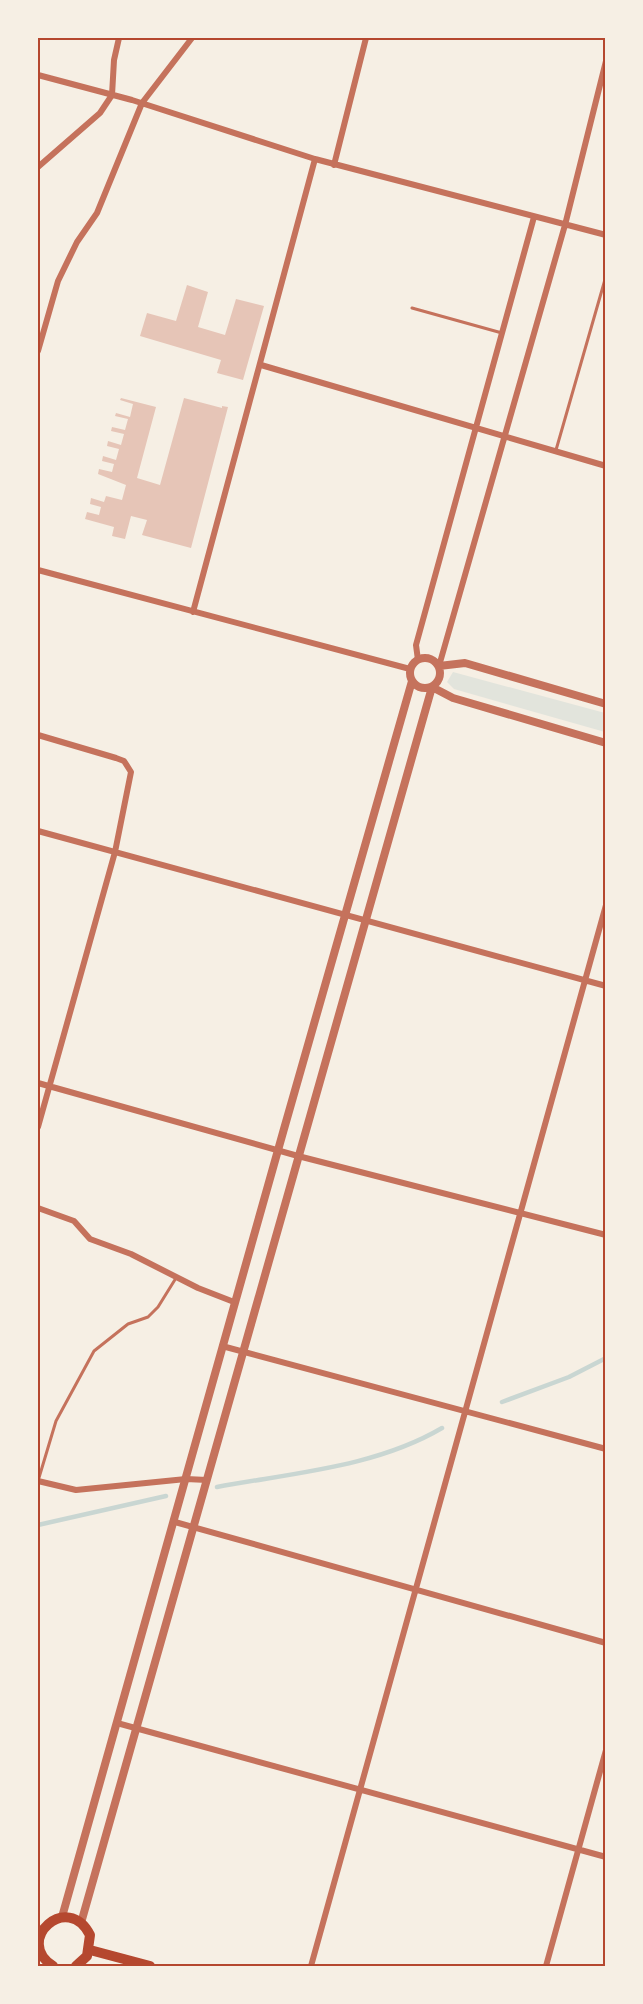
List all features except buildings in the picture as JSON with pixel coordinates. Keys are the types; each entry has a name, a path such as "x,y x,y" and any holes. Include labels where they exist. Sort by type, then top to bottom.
{"main road":[{"path":"53,1966 42,1961 39,1936 48,1924 62,1917 81,1923 90,1935 90,1950 77,1966"},
{"path":"90,1950 150,1966"}],"street":[{"path":"38,167 100,113 112,95 114,60 120,38"},
{"path":"38,351 58,281 77,242 98,213 142,103 192,38"},
{"path":"334,165 366,38"},
{"path":"81,1923 432,687 440,678 439,666 565,225 606,61"},
{"path":"38,75 142,103 334,165 606,235"},
{"path":"193,612 315,159"},
{"path":"418,660 416,645 534,216"},
{"path":"261,365 606,466"},
{"path":"38,570 410,669"},
{"path":"410,669 418,660 429,658 439,666 465,663 606,704"},
{"path":"62,1917 175,1522 277,1149 412,681 410,669"},
{"path":"412,681 421,688 432,687 453,698 606,743"},
{"path":"38,735 124,761 131,772 115,852 38,1127"},
{"path":"38,831 606,987"},
{"path":"311,1966 606,905"},
{"path":"38,1083 298,1156 606,1235"},
{"path":"38,1208 74,1221 90,1239 130,1254 234,1302"},
{"path":"222,1346 606,1449"},
{"path":"38,1481 76,1490 186,1479 207,1480"},
{"path":"175,1522 606,1643"},
{"path":"117,1723 606,1857"},
{"path":"546,1966 606,1750"}],"lane":[{"path":"556,451 606,276"},
{"path":"412,308 502,333"},
{"path":"38,1481 56,1421 94,1351 128,1324 148,1317 159,1307 177,1276"}],"shaded area":[{"path":"453,672 605,713 605,732 454,689 447,682"}],"waterway":[{"path":"502,1402 569,1377 606,1358"},
{"path":"217,1487 362,1460 390,1452 442,1428"},
{"path":"38,1525 166,1496"}]}
